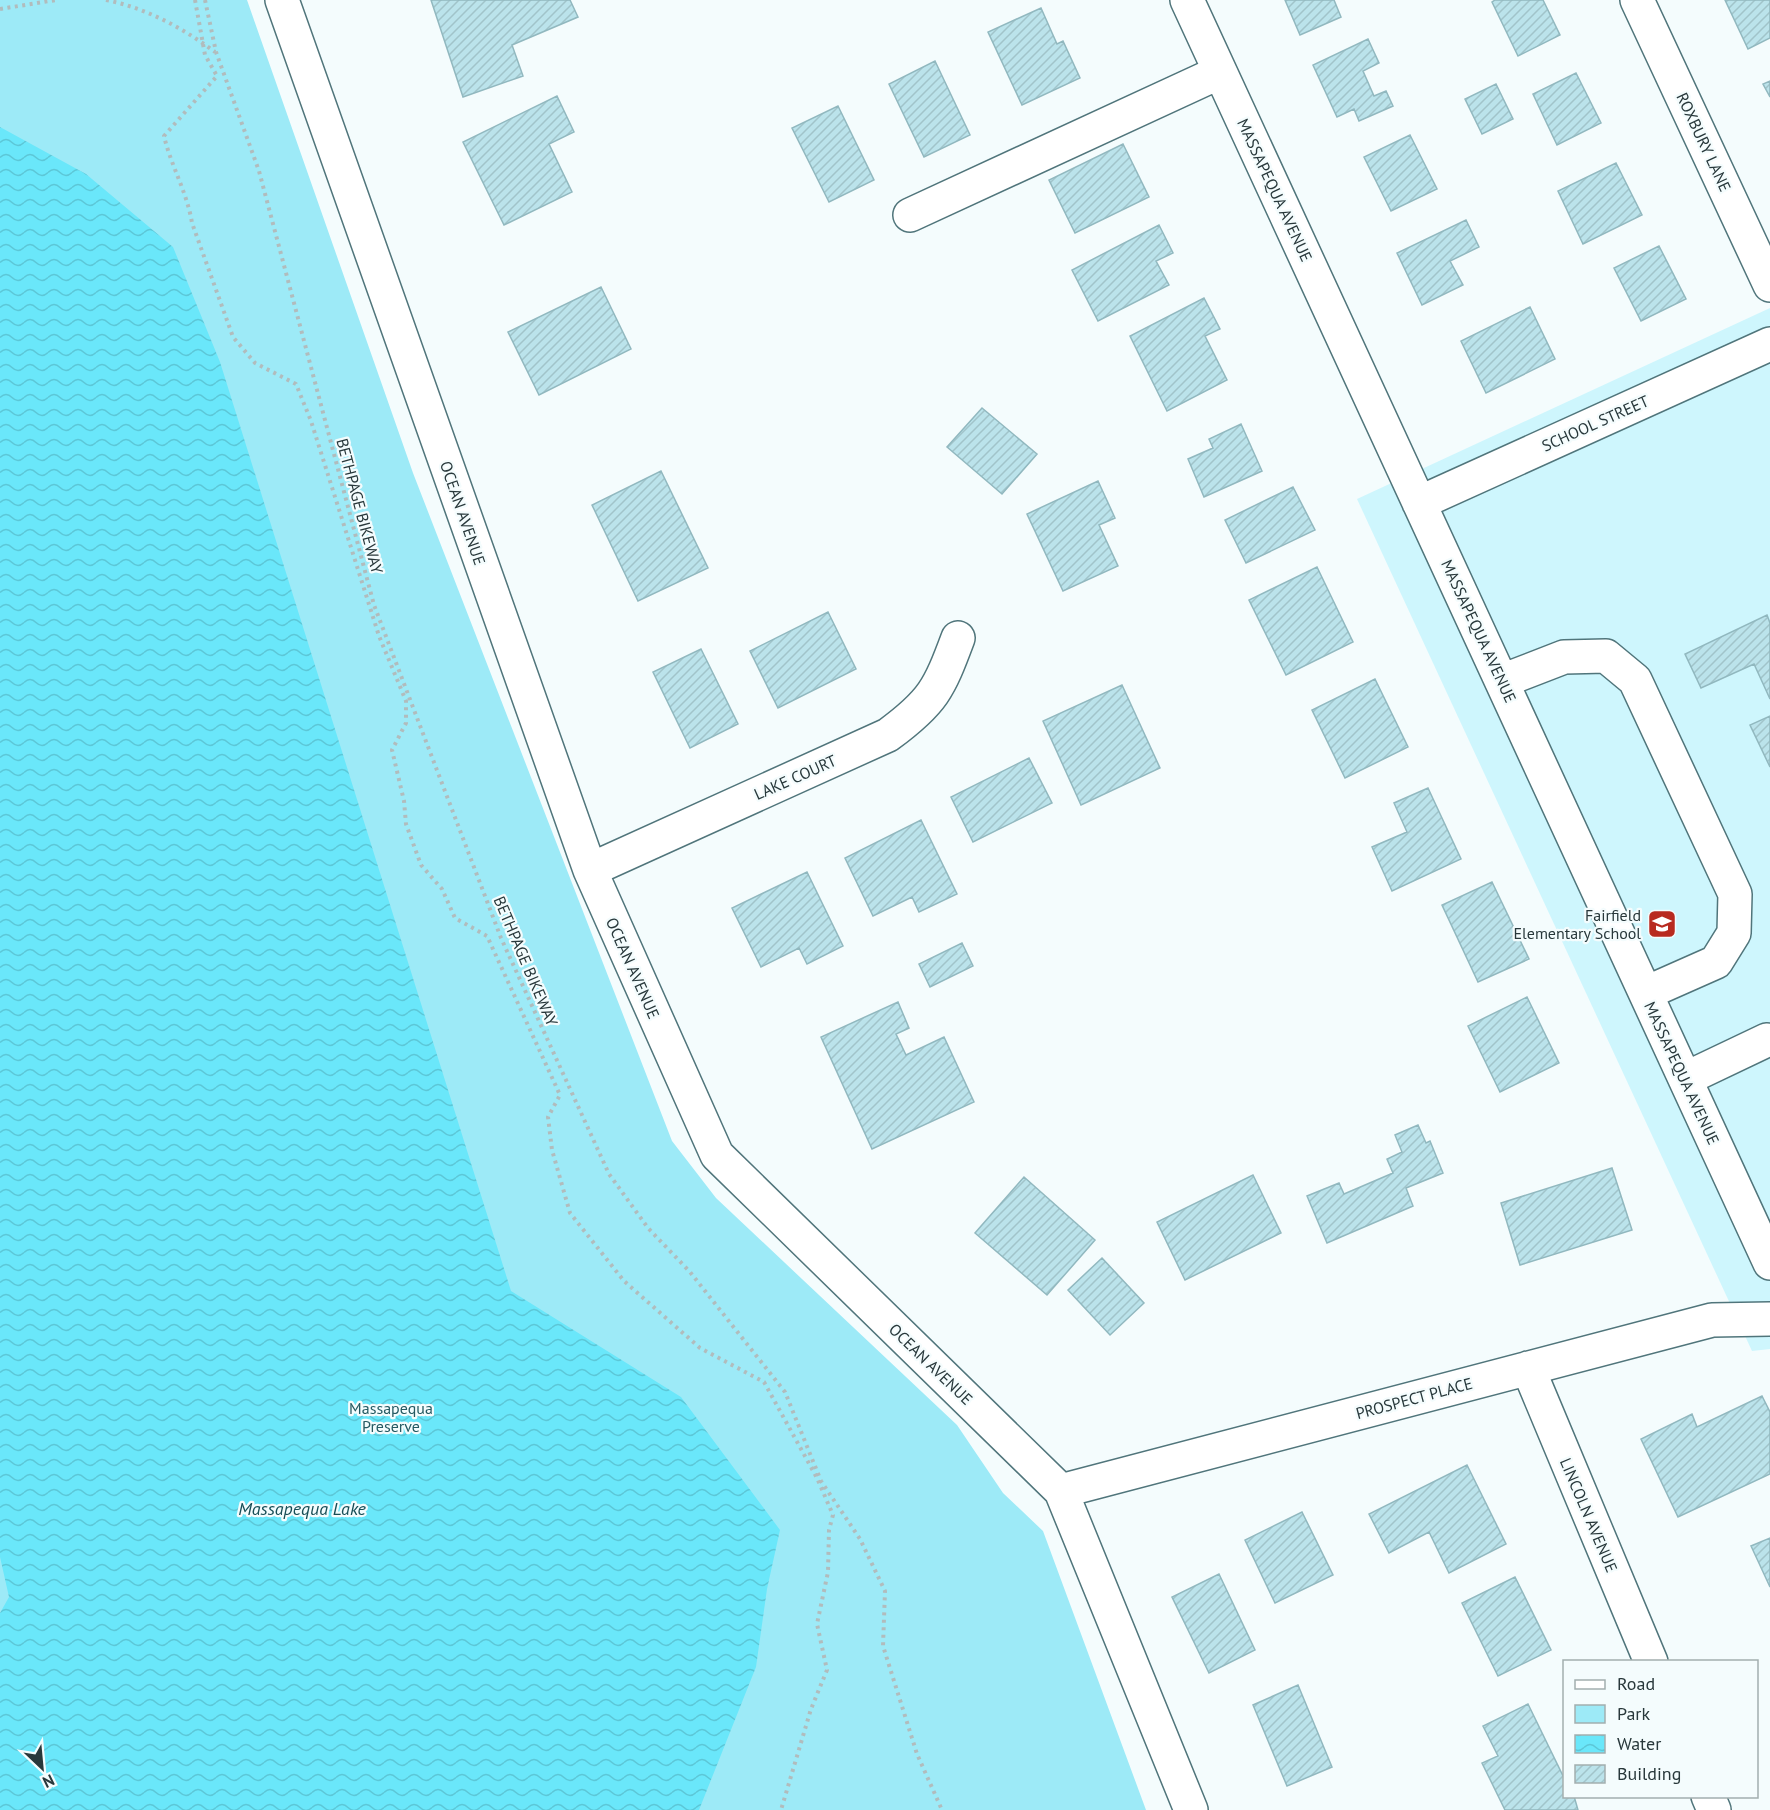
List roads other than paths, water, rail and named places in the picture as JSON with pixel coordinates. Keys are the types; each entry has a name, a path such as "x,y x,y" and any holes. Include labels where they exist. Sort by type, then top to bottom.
{"street":[{"name":"OCEAN AVENUE","path":"282,0 590,870 717,1155 1061,1491 1191,1810"},
{"name":"MASSAPEQUA AVENUE","path":"1187,0 1770,1263"},
{"name":"ROXBURY LANE","path":"1637,0 1770,285"},
{"path":"910,215 1220,72"},
{"name":"SCHOOL STREET","path":"1419,503 1770,344"},
{"name":"LAKE COURT","path":"590,870 888,735 920,712 942,681 958,638"},
{"path":"1502,681 1564,657 1606,656 1635,680 1735,894 1734,933 1716,962 1646,993"},
{"path":"1685,1079 1767,1040"},
{"name":"PROSPECT PLACE","path":"1061,1491 1712,1320 1770,1319"},
{"name":"LINCOLN AVENUE","path":"1527,1368 1650,1660"}],"water":[{"name":"Massapequa Lake","path":"0,127 86,174 173,247 220,362 511,1291 681,1397 780,1530 767,1589 756,1667 699,1810 0,1810 0,1613 9,1597 0,1557"}],"place":[{"name":"Fairfield Elementary School","path":"1662,924"}],"park label":[{"name":"Massapequa Preserve","path":"391,1417"}]}
